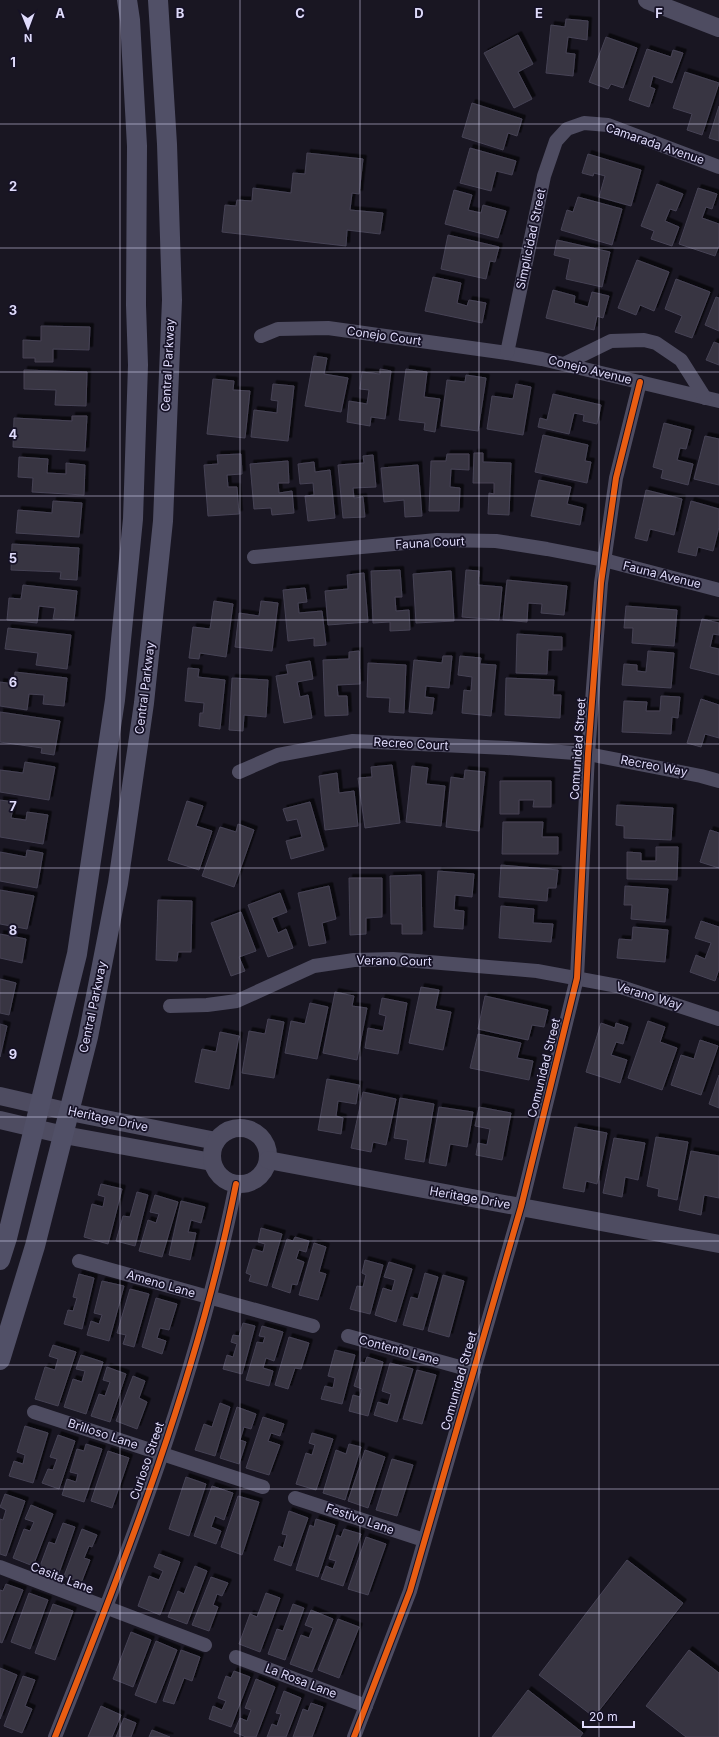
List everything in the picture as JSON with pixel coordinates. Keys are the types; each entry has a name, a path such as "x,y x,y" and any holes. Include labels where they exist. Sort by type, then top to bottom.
{"main road":[{"path":"0,1260 77,954 115,700 133,519 138,365 136,305 137,146 130,20 127,0"},
{"name":"Central Parkway","path":"0,1360 35,1246 88,1037 118,883 144,703 163,521 168,366 172,300 167,144 158,0"}],"street":[{"path":"647,0 715,24"},
{"name":"Camarada Avenue","path":"567,129 584,123 608,125 719,167"},
{"name":"Simplicidad Street","path":"507,353 544,176 556,141 567,129"},
{"name":"Conejo Court","path":"261,336 278,329 328,328 507,353"},
{"path":"564,364 611,341 644,340 668,350 681,360 705,398"},
{"name":"Conejo Avenue","path":"507,353 542,358 719,401"},
{"name":"Comunidad Street","path":"354,1737 410,1591 521,1207 578,978 588,754 601,583 616,478 640,382"},
{"name":"Fauna Court","path":"254,557 437,540 496,541 604,560"},
{"name":"Fauna Avenue","path":"604,560 719,590"},
{"name":"Recreo Court","path":"239,772 278,755 354,741 507,748 588,754"},
{"name":"Recreo Way","path":"588,754 701,776 719,781"},
{"name":"Verano Court","path":"170,1006 206,1005 237,1001 314,966 354,960 393,959 470,964 537,971 578,978"},
{"name":"Verano Way","path":"578,978 618,986 719,1019"},
{"name":"Heritage Drive","path":"0,1096 70,1112 216,1141"},
{"name":"Heritage Drive","path":"0,1120 64,1135 212,1162"},
{"path":"239,1128 249,1129 264,1141 268,1160 260,1176 245,1184 236,1184 223,1179 218,1174 212,1162 212,1152 216,1141 221,1135 229,1130 239,1128"},
{"name":"Heritage Drive","path":"268,1160 719,1244"},
{"name":"Curioso Street","path":"55,1737 107,1607 162,1453 210,1298 225,1240 236,1184"},
{"name":"Ameno Lane","path":"79,1261 313,1326"},
{"name":"Contento Lane","path":"348,1336 474,1371"},
{"name":"Brilloso Lane","path":"34,1412 263,1487"},
{"name":"Festivo Lane","path":"295,1498 424,1540"},
{"name":"Casita Lane","path":"0,1567 205,1645"},
{"name":"La Rosa Lane","path":"236,1657 366,1706"}],"building":[{"path":"566,19 588,21 587,40 568,37 566,53 575,54 573,76 546,73 551,25 565,27"},
{"path":"518,35 533,64 518,72 532,99 514,108 484,53"},
{"path":"606,37 637,48 623,88 611,84 608,89 589,82"},
{"path":"647,49 671,57 673,50 683,53 672,83 653,76 650,87 655,89 649,107 629,100"},
{"path":"685,72 719,83 702,135 687,130 692,114 673,108"},
{"path":"472,103 522,119 517,136 508,133 503,150 462,137"},
{"path":"719,106 719,141 709,138"},
{"path":"470,148 516,161 512,175 496,171 491,191 460,183"},
{"path":"307,153 363,159 359,194 352,193 350,210 383,213 380,234 347,230 346,246 222,232 225,205 236,206 237,200 252,201 253,188 291,193 293,173 305,174"},
{"path":"588,154 641,170 631,206 599,197 605,176 594,173 593,176 582,173"},
{"path":"657,184 683,194 676,211 670,209 665,221 679,227 672,246 651,239 654,231 641,226"},
{"path":"698,188 717,194 712,209 706,207 702,218 719,224 719,245 715,256 679,244"},
{"path":"454,190 472,195 468,210 481,213 483,205 506,211 498,238 445,224"},
{"path":"578,197 622,209 612,245 561,230 567,210 573,212"},
{"path":"448,235 499,247 495,262 490,261 486,279 441,269"},
{"path":"557,240 610,252 602,287 566,279 570,259 554,255"},
{"path":"637,260 669,272 654,311 640,305 636,315 618,308"},
{"path":"433,277 461,283 457,303 467,306 469,300 486,303 482,323 425,311"},
{"path":"676,279 710,292 692,338 675,332 682,316 665,309"},
{"path":"553,290 575,296 574,303 588,307 592,292 609,296 603,318 597,316 594,330 546,318"},
{"path":"716,297 719,298 719,331 705,325"},
{"path":"41,326 90,327 89,350 53,349 53,362 35,362 35,358 23,358 23,340 41,341"},
{"path":"714,342 719,344 719,365 706,360"},
{"path":"314,356 327,358 324,374 348,378 341,412 305,406"},
{"path":"380,369 391,371 385,419 371,417 370,426 347,422 349,401 367,404 369,390 360,389 362,372 380,374"},
{"path":"406,369 427,372 424,397 440,399 435,432 424,430 425,423 399,420"},
{"path":"24,370 87,372 86,406 55,405 56,390 24,389"},
{"path":"466,375 486,378 478,431 441,426 447,380 465,382"},
{"path":"213,379 234,381 233,390 250,391 245,438 207,434"},
{"path":"273,384 294,386 288,441 251,437 254,410 277,413 278,401 271,400"},
{"path":"516,384 531,387 523,435 487,429 492,396 513,399"},
{"path":"553,394 601,405 597,424 583,421 584,415 574,413 569,434 538,427 540,418 547,420"},
{"path":"72,416 87,416 85,451 13,447 14,418 72,421"},
{"path":"664,423 691,430 686,449 680,448 677,460 693,464 688,485 661,478 663,470 653,467"},
{"path":"543,435 588,445 585,461 591,462 587,483 535,472"},
{"path":"705,436 719,439 719,485 694,479"},
{"path":"474,453 483,453 483,462 511,463 509,515 488,514 489,493 494,494 494,483 473,483"},
{"path":"241,454 242,474 227,475 228,487 237,487 239,514 208,516 204,465 218,464 217,455"},
{"path":"447,454 469,454 469,470 451,469 450,487 460,488 459,511 429,511 431,461 446,461"},
{"path":"373,455 376,487 353,488 354,498 363,497 365,517 343,518 338,465 364,463 363,456"},
{"path":"19,457 48,459 47,473 66,474 66,463 85,465 84,495 32,492 33,478 18,477"},
{"path":"288,461 289,483 278,483 279,493 292,491 294,513 272,515 271,508 254,509 250,464"},
{"path":"314,462 315,472 330,470 335,518 308,521 305,496 314,495 313,483 300,484 298,464"},
{"path":"418,465 422,516 405,517 404,500 384,502 381,468"},
{"path":"539,480 571,487 567,504 583,508 580,525 531,516"},
{"path":"646,490 682,499 674,535 650,529 647,541 635,538"},
{"path":"53,501 82,503 79,537 16,533 18,510 52,513"},
{"path":"691,501 719,509 719,527 713,551 698,547 696,556 678,552"},
{"path":"12,544 79,548 77,580 60,579 61,572 11,570"},
{"path":"400,570 402,597 395,597 396,611 409,610 410,630 390,631 390,622 373,623 371,571"},
{"path":"466,570 479,571 478,585 502,587 499,620 462,617"},
{"path":"451,571 454,621 416,623 413,574"},
{"path":"364,573 368,622 328,625 325,591 348,589 347,575"},
{"path":"507,580 567,586 564,615 541,613 542,604 528,603 527,622 503,620"},
{"path":"23,585 77,591 74,620 53,619 55,608 39,606 37,623 7,620 9,598 21,599"},
{"path":"305,588 307,602 298,603 299,613 322,611 326,645 314,646 314,638 288,641 283,590"},
{"path":"214,601 233,604 226,657 200,653 199,659 189,658 193,627 210,629"},
{"path":"261,601 278,603 272,651 235,647 239,613 259,616"},
{"path":"626,606 677,610 674,646 632,643 633,628 624,628"},
{"path":"702,619 719,623 719,635 713,634 710,647 719,649 719,675 690,668"},
{"path":"8,628 71,635 67,669 36,665 38,653 5,649"},
{"path":"517,634 562,637 562,650 548,650 547,674 516,673"},
{"path":"359,651 360,684 337,685 338,696 347,696 348,715 325,716 323,660 349,659 349,652"},
{"path":"648,651 674,653 671,688 622,685 624,664 637,665 637,671 646,672"},
{"path":"443,656 452,656 449,688 426,686 425,697 434,698 432,714 409,712 414,660 442,663"},
{"path":"460,656 481,658 480,664 496,665 491,716 462,713 464,690 471,691 472,677 458,675"},
{"path":"310,661 313,679 297,682 300,697 308,695 312,718 284,723 276,676 288,674 286,665"},
{"path":"368,663 406,665 404,713 389,712 390,698 367,697"},
{"path":"188,668 199,669 198,677 225,680 220,729 199,726 200,713 203,713 204,703 185,701"},
{"path":"15,672 67,678 64,706 43,704 44,695 29,694 27,710 0,706 0,682 14,684"},
{"path":"232,678 268,680 266,717 244,715 243,731 229,730"},
{"path":"506,678 554,680 553,695 561,695 560,718 505,715"},
{"path":"661,696 680,697 678,718 672,717 671,734 622,732 624,701 647,702 646,711 660,711"},
{"path":"701,699 719,705 719,738 705,734 701,747 687,743"},
{"path":"0,712 60,721 54,755 41,753 42,748 0,742"},
{"path":"25,762 55,767 49,800 0,792 0,770 23,773"},
{"path":"392,765 400,823 365,828 358,778 372,777 371,767"},
{"path":"412,766 428,768 426,784 445,786 441,826 406,822"},
{"path":"465,770 485,772 479,831 446,827 451,777 464,779"},
{"path":"337,773 339,793 354,791 358,826 325,830 319,776"},
{"path":"500,781 551,781 551,807 533,807 534,800 519,800 519,814 500,814"},
{"path":"0,800 14,802 11,818 26,820 27,812 48,815 43,844 0,837"},
{"path":"187,801 203,806 196,826 212,831 199,870 168,860"},
{"path":"310,802 324,850 291,859 286,841 302,837 297,819 287,821 283,809"},
{"path":"617,805 673,808 671,840 624,838 624,826 616,825"},
{"path":"503,822 543,822 542,837 558,837 558,854 502,854"},
{"path":"238,824 254,830 234,887 202,876 220,827 236,832"},
{"path":"710,830 719,833 719,868 700,862"},
{"path":"656,847 678,847 677,880 627,879 627,852 641,853 641,861 656,861"},
{"path":"27,850 43,853 37,888 0,881 0,852 26,857"},
{"path":"501,865 558,870 556,888 548,888 547,901 499,897"},
{"path":"438,871 474,874 472,897 455,895 454,910 464,911 463,929 434,927"},
{"path":"421,875 422,934 402,934 402,924 391,924 390,876"},
{"path":"349,878 382,878 382,917 366,918 366,934 350,935"},
{"path":"329,886 336,919 322,923 326,943 309,946 298,893"},
{"path":"625,886 668,889 665,922 631,919 632,905 624,905"},
{"path":"0,890 34,896 27,929 0,924"},
{"path":"280,893 287,912 272,918 278,933 286,929 293,948 268,957 248,905"},
{"path":"158,900 192,901 191,952 178,952 177,961 156,960"},
{"path":"501,906 534,909 533,923 553,924 551,942 499,938"},
{"path":"241,912 256,951 239,957 245,971 231,976 211,923"},
{"path":"701,921 719,927 719,969 715,981 690,972 696,955 705,959 711,943 695,938"},
{"path":"633,927 668,930 665,962 617,958 619,939 632,940"},
{"path":"0,934 26,939 22,963 0,958"},
{"path":"0,979 16,983 9,1015 0,1013"},
{"path":"421,987 439,990 435,1009 451,1012 443,1050 409,1043"},
{"path":"335,992 354,996 352,1006 367,1008 357,1060 323,1053"},
{"path":"485,996 548,1010 544,1027 532,1025 528,1040 478,1029"},
{"path":"382,998 407,1003 398,1054 365,1048 368,1028 383,1031 386,1016 379,1014"},
{"path":"310,1003 328,1007 317,1059 285,1053 291,1021 305,1024"},
{"path":"268,1019 284,1022 274,1078 242,1073 249,1031 265,1034"},
{"path":"648,1021 665,1027 660,1042 677,1048 662,1090 628,1078"},
{"path":"601,1023 615,1028 616,1023 628,1027 623,1044 616,1042 611,1055 627,1060 620,1083 586,1072"},
{"path":"0,1024 7,1026 0,1057"},
{"path":"220,1032 239,1036 229,1089 195,1082 202,1049 216,1052"},
{"path":"478,1034 521,1043 517,1058 533,1061 529,1080 470,1068"},
{"path":"700,1040 718,1046 701,1095 671,1085 681,1055 694,1059"},
{"path":"719,1075 719,1108 709,1104"},
{"path":"327,1079 359,1085 356,1104 338,1101 336,1116 343,1118 341,1134 318,1130"},
{"path":"363,1092 396,1099 386,1145 373,1142 371,1152 351,1148"},
{"path":"400,1098 434,1104 424,1162 405,1159 408,1140 394,1138"},
{"path":"439,1107 473,1112 467,1147 450,1144 446,1166 429,1163"},
{"path":"479,1107 511,1113 502,1160 476,1155 478,1143 487,1145 490,1129 475,1126"},
{"path":"575,1127 607,1133 597,1184 586,1181 584,1192 563,1188"},
{"path":"656,1137 688,1142 677,1200 658,1196 659,1189 647,1186"},
{"path":"614,1138 645,1143 638,1180 625,1177 622,1197 603,1193"},
{"path":"691,1151 719,1156 719,1198 704,1195 701,1215 679,1210"},
{"path":"101,1184 122,1189 108,1244 84,1237 92,1204 103,1207 105,1197 98,1195"},
{"path":"137,1192 148,1195 135,1246 116,1241 123,1216 130,1217"},
{"path":"155,1195 178,1202 162,1257 139,1251 148,1220 156,1223 159,1214 150,1212"},
{"path":"181,1201 205,1207 201,1223 191,1220 188,1232 196,1233 190,1260 169,1255"},
{"path":"261,1228 282,1234 267,1286 249,1281 251,1275 246,1273 253,1249 263,1252 265,1244 258,1242"},
{"path":"295,1237 309,1241 306,1252 299,1250 296,1259 304,1262 297,1285 292,1284 290,1293 272,1287 287,1239 293,1241"},
{"path":"314,1243 326,1247 319,1272 326,1274 318,1300 299,1295"},
{"path":"365,1260 383,1265 370,1314 350,1309 357,1286 363,1287 366,1275 362,1273"},
{"path":"389,1262 412,1269 396,1322 375,1315 383,1288 392,1291 395,1280 384,1277"},
{"path":"425,1273 438,1277 423,1330 403,1325 411,1297 418,1299"},
{"path":"79,1274 94,1278 82,1329 64,1324 68,1310 73,1311 77,1298 73,1297"},
{"path":"443,1275 464,1281 449,1337 428,1331"},
{"path":"102,1281 124,1286 109,1341 87,1335 91,1321 99,1324 102,1315 94,1313"},
{"path":"130,1289 149,1294 134,1347 123,1344 126,1335 117,1333"},
{"path":"156,1298 177,1304 169,1330 160,1328 157,1338 166,1341 162,1354 142,1347"},
{"path":"243,1323 255,1326 242,1374 223,1369 227,1355 233,1357 237,1344 231,1342 233,1335 239,1336"},
{"path":"262,1326 283,1332 274,1361 266,1358 263,1368 273,1371 269,1386 246,1380 257,1342 263,1343 265,1337 259,1336"},
{"path":"289,1337 309,1343 301,1369 295,1368 288,1389 275,1385"},
{"path":"53,1345 76,1352 58,1406 35,1399 45,1367 55,1370 58,1359 49,1356"},
{"path":"335,1350 355,1355 342,1404 321,1399 325,1386 333,1388 335,1378 328,1376"},
{"path":"81,1355 103,1362 86,1414 64,1407 73,1379 82,1382 85,1371 76,1369"},
{"path":"367,1357 383,1362 368,1416 349,1411 353,1395 360,1397 362,1389 354,1386 361,1362 365,1363"},
{"path":"390,1363 413,1369 397,1422 374,1415 378,1402 388,1405 391,1394 382,1391"},
{"path":"107,1367 126,1374 110,1422 91,1416 99,1394 105,1396 110,1382 103,1380"},
{"path":"417,1370 436,1375 422,1424 403,1419"},
{"path":"133,1376 145,1381 139,1398 147,1402 137,1429 116,1421"},
{"path":"220,1403 230,1407 215,1456 195,1450 204,1424 212,1427"},
{"path":"237,1407 256,1414 251,1429 244,1427 240,1440 246,1442 239,1464 220,1458"},
{"path":"263,1417 284,1424 280,1436 271,1433 268,1441 280,1445 269,1475 246,1468"},
{"path":"25,1426 48,1433 33,1483 9,1476 14,1461 23,1464 25,1455 17,1452"},
{"path":"312,1433 333,1439 316,1490 296,1484 306,1453 312,1455 315,1445 309,1443"},
{"path":"58,1435 75,1441 59,1489 42,1483 48,1469 53,1470 57,1459 50,1457"},
{"path":"86,1444 102,1449 84,1502 62,1495 67,1479 76,1482 78,1474 70,1472 77,1449 84,1451"},
{"path":"349,1444 361,1447 345,1500 323,1493 336,1450 346,1454"},
{"path":"365,1450 385,1457 368,1508 348,1501"},
{"path":"108,1451 129,1458 112,1508 91,1501"},
{"path":"392,1459 413,1465 397,1516 376,1510"},
{"path":"186,1477 206,1484 189,1536 169,1529"},
{"path":"212,1486 233,1493 224,1520 215,1516 211,1527 221,1531 216,1544 194,1536"},
{"path":"5,1494 25,1501 6,1556 0,1554 0,1519 3,1520 6,1510 0,1507"},
{"path":"238,1496 259,1502 242,1555 221,1547"},
{"path":"31,1505 53,1514 33,1566 13,1558 24,1529 30,1531 34,1522 25,1519"},
{"path":"289,1511 308,1518 291,1566 274,1560 279,1546 283,1548 287,1535 282,1534"},
{"path":"316,1519 335,1525 318,1577 296,1570 310,1525 314,1527"},
{"path":"63,1523 75,1527 59,1573 40,1566 49,1542 55,1544"},
{"path":"82,1529 97,1535 92,1547 89,1546 84,1558 90,1560 81,1583 64,1576"},
{"path":"344,1529 361,1534 343,1586 321,1579 326,1566 333,1569 336,1561 329,1559 337,1535 341,1537"},
{"path":"366,1537 386,1544 368,1595 348,1589"},
{"path":"159,1554 180,1562 160,1615 138,1606 149,1576 159,1580 163,1571 154,1567"},
{"path":"627,1560 683,1603 594,1717 539,1675"},
{"path":"195,1566 207,1571 187,1624 168,1617 178,1591 184,1594"},
{"path":"211,1577 228,1583 222,1596 217,1594 213,1605 218,1607 209,1631 192,1625"},
{"path":"6,1584 23,1590 2,1643 0,1642 0,1590 3,1591"},
{"path":"29,1593 48,1600 30,1649 11,1642"},
{"path":"266,1593 280,1598 260,1652 239,1644 250,1614 257,1617"},
{"path":"53,1604 73,1611 55,1660 35,1653"},
{"path":"293,1604 304,1608 285,1660 268,1654 277,1629 283,1631"},
{"path":"311,1610 333,1619 312,1672 290,1664 301,1635 309,1638 313,1628 305,1625"},
{"path":"338,1619 359,1627 339,1678 318,1670"},
{"path":"131,1632 151,1640 133,1687 113,1679"},
{"path":"156,1641 177,1650 156,1703 135,1695"},
{"path":"181,1650 200,1657 192,1681 184,1678 174,1704 163,1701"},
{"path":"689,1650 719,1673 719,1737 686,1737 646,1706"},
{"path":"0,1668 17,1675 0,1719"},
{"path":"234,1671 250,1677 231,1727 209,1719 213,1706 222,1710 226,1701 218,1698 226,1676 231,1678"},
{"path":"23,1676 35,1680 25,1706 32,1709 22,1733 4,1726"},
{"path":"256,1679 275,1687 256,1737 246,1737 234,1732 240,1718 247,1721 251,1710 245,1708"},
{"path":"528,1690 583,1733 580,1737 492,1737"},
{"path":"284,1691 301,1698 286,1737 267,1737 272,1724 277,1726 281,1714 276,1713"},
{"path":"311,1703 323,1707 312,1737 293,1737 303,1709 308,1711"},
{"path":"101,1706 121,1715 112,1737 88,1737"},
{"path":"124,1718 136,1723 131,1737 116,1737"},
{"path":"152,1730 170,1737 149,1737"}],"cycle path":[{"path":"354,1737 410,1591 521,1207 577,978 588,754 601,583 616,478 640,382"},
{"path":"55,1737 134,1533 181,1395 202,1326 236,1184"}]}
